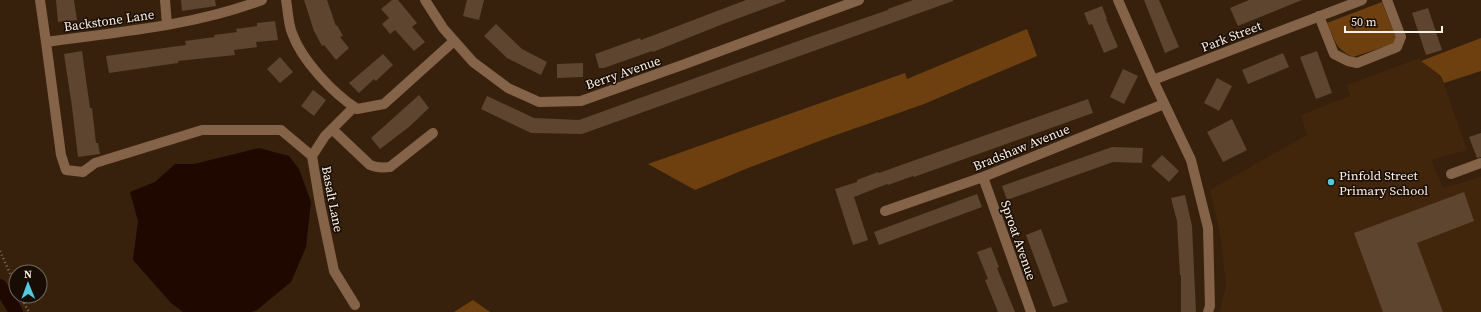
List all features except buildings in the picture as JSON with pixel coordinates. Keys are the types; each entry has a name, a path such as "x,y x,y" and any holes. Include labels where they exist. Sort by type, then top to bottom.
{"street":[{"path":"40,0 61,155 66,170 83,172 95,164 202,130 280,130 312,156"},
{"path":"165,0 167,25"},
{"name":"Backstone Lane","path":"46,42 167,25 236,10 262,0"},
{"path":"286,0 291,33 305,57 325,81 344,100 357,109 384,104 454,41"},
{"name":"Berry Avenue","path":"425,0 443,28 473,62 508,88 538,102 581,101 859,0"},
{"path":"1118,0 1153,80 1191,160 1208,228 1210,306 1208,312"},
{"name":"Park Street","path":"1153,80 1319,16 1348,2 1362,0"},
{"path":"1319,16 1334,54 1348,61 1357,63 1397,47 1401,38 1387,0"},
{"name":"Bradshaw Avenue","path":"885,211 983,177 1164,104"},
{"name":"Basalt Lane","path":"354,107 325,136 312,156 334,271 355,305"},
{"path":"332,129 375,168 390,167 433,133"},
{"path":"1451,174 1481,163"},
{"name":"Sproat Avenue","path":"983,177 1031,312"}],"path":[{"path":"0,251 8,269"}],"shaded area":[{"path":"1382,2 1396,38 1393,44 1353,57 1342,51 1336,43 1327,23"},
{"path":"1027,29 1037,56 924,104 822,140 695,190 648,164 905,73 907,79"},
{"path":"1481,38 1481,71 1444,83 1441,76 1421,61"},
{"name":"Pinfold Street Primary School","path":"1420,58 1421,61 1441,76 1467,150 1431,160 1443,188 1481,177 1481,312 1220,312 1226,286 1221,238 1210,190 1307,135 1301,115 1350,96 1347,85"},
{"path":"259,148 289,156 299,169 311,202 306,247 291,282 257,310 251,312 183,312 171,303 133,260 138,221 130,192 155,182 175,164 194,164"},
{"path":"473,300 490,312 454,312"}],"waterway":[{"path":"0,286 16,312"}],"place":[{"name":"Pinfold Street Primary School","path":"1331,182"}]}
